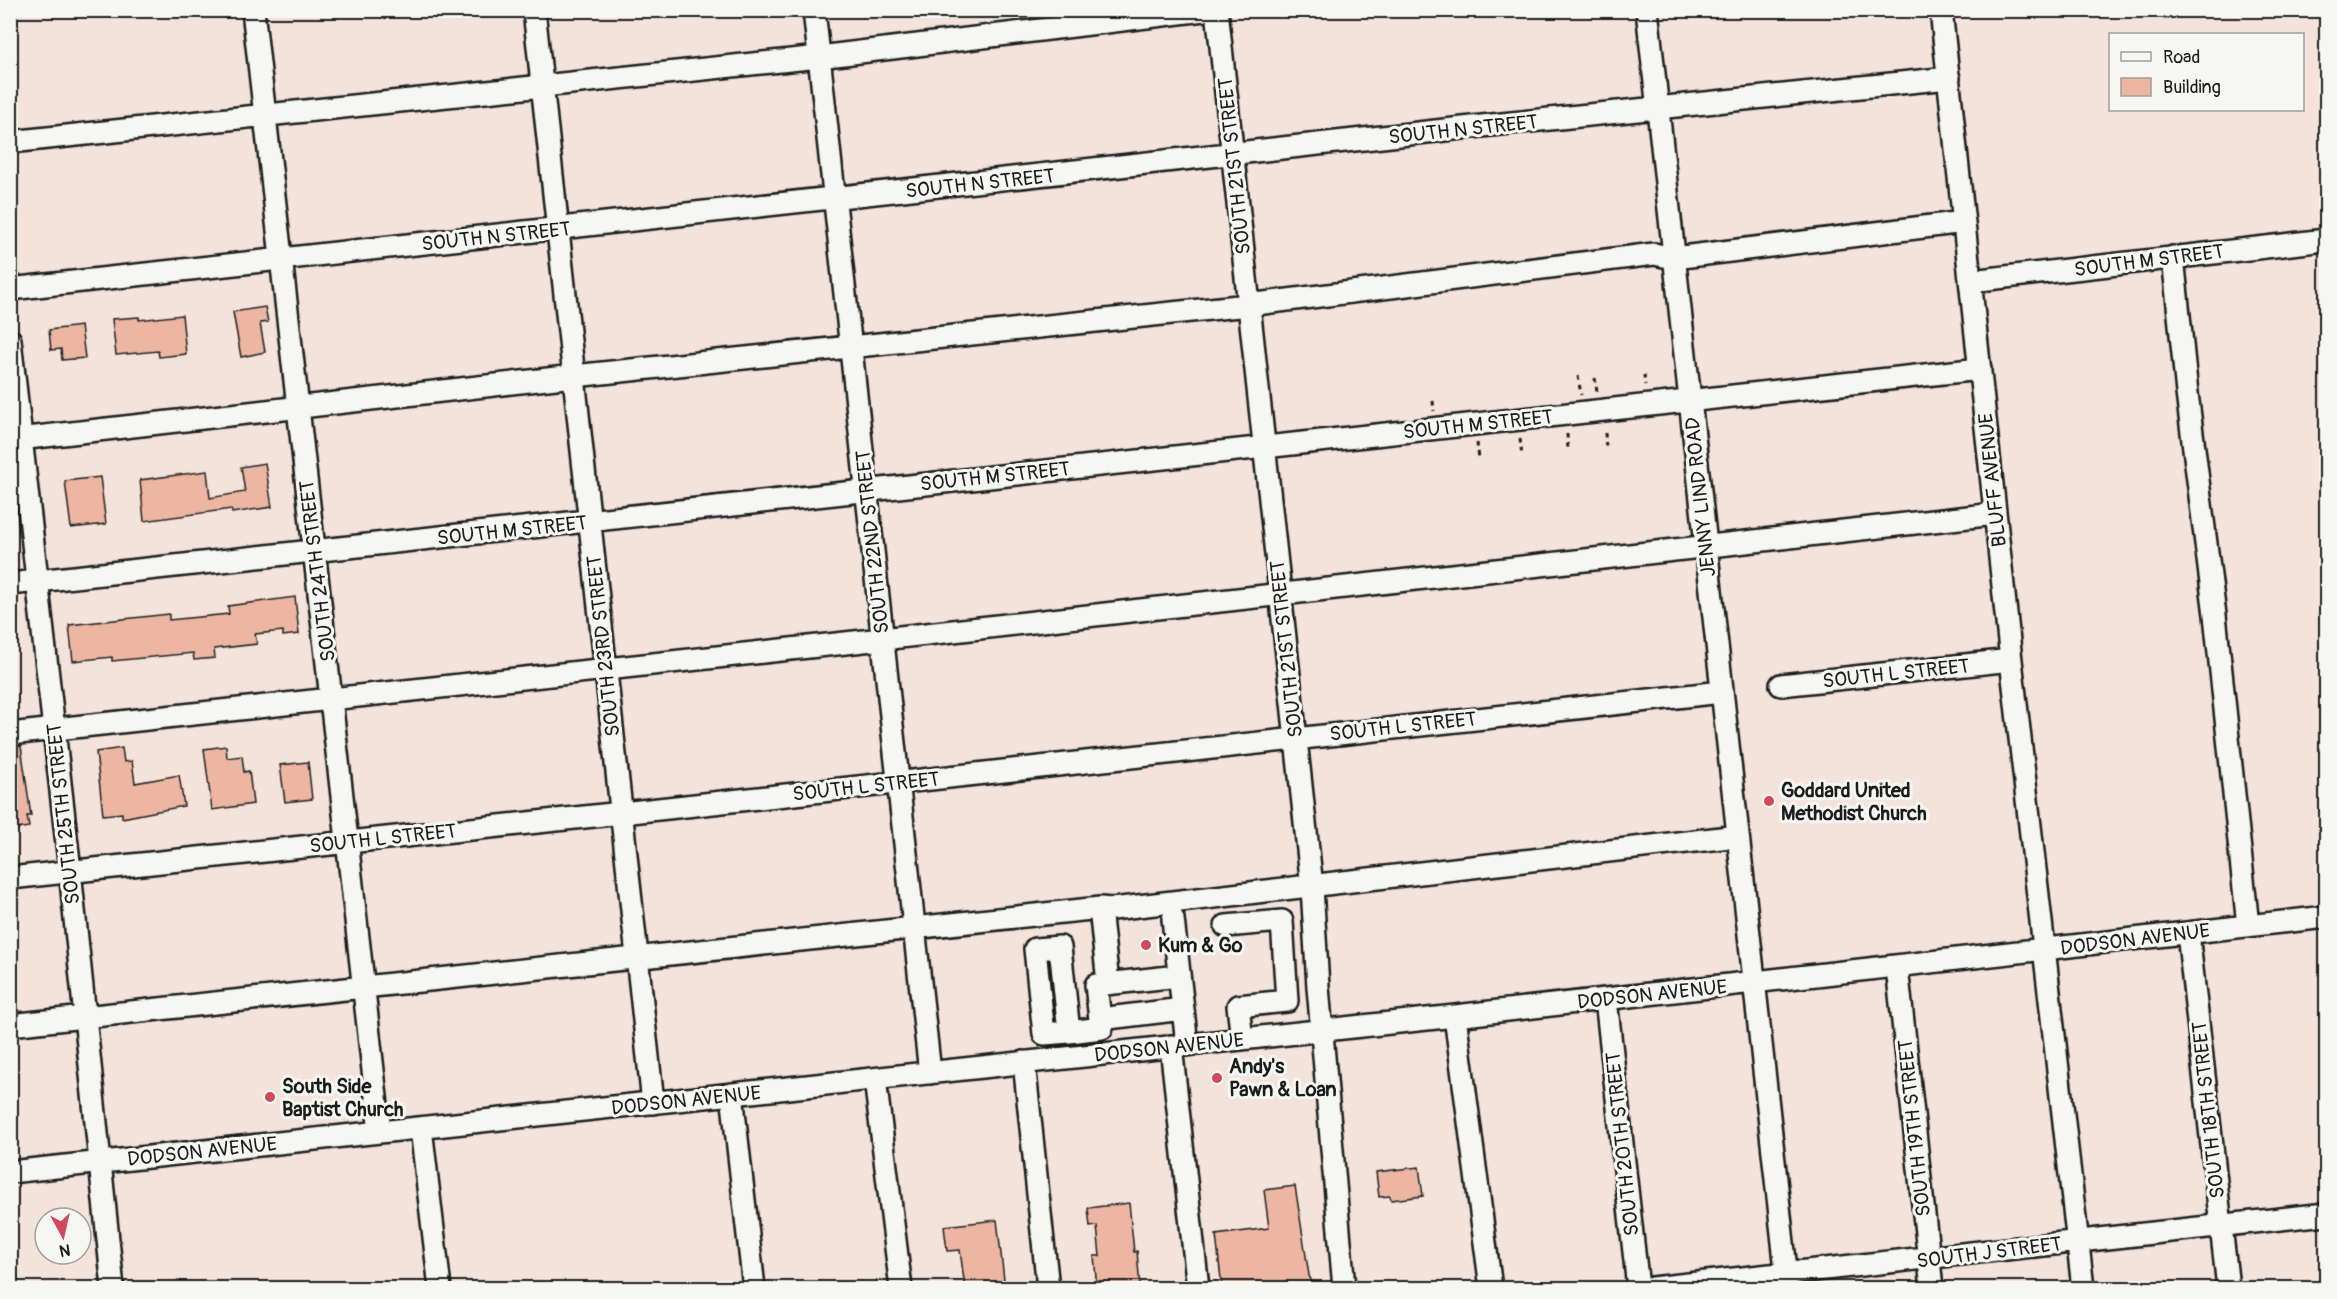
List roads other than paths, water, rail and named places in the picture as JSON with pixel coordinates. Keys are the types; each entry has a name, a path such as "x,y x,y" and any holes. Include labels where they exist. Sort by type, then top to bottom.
{"street":[{"name":"SOUTH 24TH STREET","path":"253,10 381,1132"},
{"name":"SOUTH 23RD STREET","path":"534,10 653,1103"},
{"name":"SOUTH 22ND STREET","path":"814,10 930,1073"},
{"path":"10,142 819,57 1204,10"},
{"name":"SOUTH 21ST STREET","path":"1217,10 1312,887 1344,1288"},
{"name":"JENNY LIND ROAD","path":"1647,10 1787,1281"},
{"name":"BLUFF AVENUE","path":"1941,10 2011,660 2083,1288"},
{"name":"SOUTH N STREET","path":"10,290 1658,108 1949,78"},
{"path":"16,439 574,376 1248,305 1654,254 1674,258 1965,222"},
{"name":"SOUTH M STREET","path":"1971,281 2326,240"},
{"path":"2173,257 2187,393 2215,615 2248,926"},
{"name":"SOUTH 25TH STREET","path":"10,340 16,439 55,729 98,1162 113,1288"},
{"name":"SOUTH M STREET","path":"10,584 1980,369"},
{"path":"10,734 1995,514"},
{"name":"SOUTH L STREET","path":"1781,685 2011,660"},
{"name":"SOUTH L STREET","path":"10,878 1722,692"},
{"path":"10,1025 1100,908 1112,909 1738,836"},
{"path":"1100,908 1108,983"},
{"name":"DODSON AVENUE","path":"10,1172 1755,983 2326,917"},
{"path":"1173,919 1183,1009 1179,1046 1198,1288"},
{"path":"1282,921 1290,1034"},
{"path":"1226,926 1282,921 1314,921"},
{"name":"SOUTH 18TH STREET","path":"2188,933 2228,1288"},
{"name":"SOUTH 19TH STREET","path":"1897,967 1932,1288"},
{"path":"1105,1053 1096,984 1179,976"},
{"name":"SOUTH 20TH STREET","path":"1606,999 1638,1288"},
{"path":"1242,1039 1238,1006 1287,1001"},
{"path":"1055,1059 1061,1033 1101,1023 1183,1009"},
{"path":"1455,1016 1491,1288"},
{"path":"1024,1062 1048,1288"},
{"path":"875,1079 901,1288"},
{"path":"732,1094 754,1288"},
{"path":"422,1128 440,1288"},
{"name":"SOUTH J STREET","path":"1652,1288 1787,1281 1928,1258 2326,1214"}],"place":[{"name":"Goddard United Methodist Church","path":"1769,801"},
{"name":"Kum & Go","path":"1146,945"},
{"name":"Andy's Pawn & Loan","path":"1217,1078"},
{"name":"South Side Baptist Church","path":"270,1097"}]}
